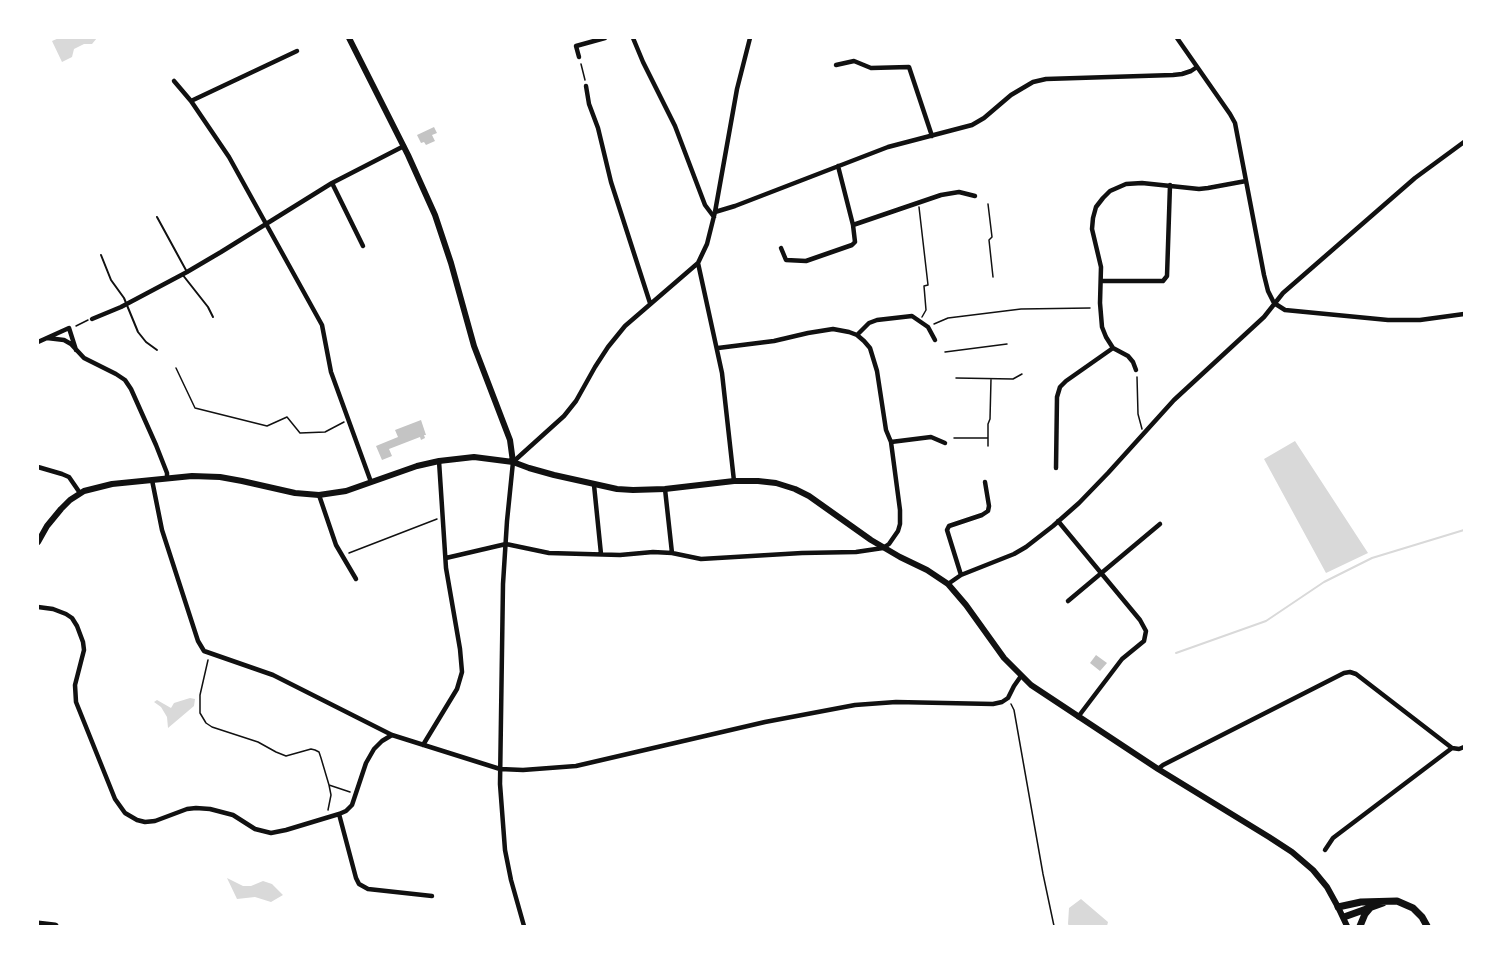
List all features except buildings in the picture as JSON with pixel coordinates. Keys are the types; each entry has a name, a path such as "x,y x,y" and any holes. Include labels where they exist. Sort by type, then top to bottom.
{"highway":[{"path":"1344,917 1389,901"},
{"path":"1338,906 1361,902 1397,901 1413,908 1422,917 1427,927"},
{"path":"1360,927 1365,914 1371,908"},
{"path":"38,924 55,927"}],"main road":[{"path":"349,38 427,195 451,263 474,346 510,440 513,462"},
{"path":"38,542 61,509 80,493 91,488 192,476 220,477 295,493 319,495 346,491 397,472 439,461 474,457 513,462 594,484 633,490 665,489 734,481 776,483 809,496 883,548 927,570 948,584 957,593 997,650 1021,676 1041,693 1158,769 1292,852 1327,887 1347,927"}],"street":[{"path":"579,57 576,46 605,38"},
{"path":"633,38 675,126 705,205 714,215"},
{"path":"524,927 505,850 500,769 503,593 513,462 564,416 576,401 608,347 625,326 698,263 707,244 714,215 737,89 750,38"},
{"path":"1177,38 1234,123 1266,283 1274,303 1285,310 1388,320 1420,320 1464,314"},
{"path":"191,101 297,51"},
{"path":"836,65 854,61 871,68 909,67 932,136"},
{"path":"714,215 888,147 972,125 1011,95 1033,82 1046,79 1173,75 1182,74 1197,67"},
{"path":"174,81 191,101 229,158 322,325 331,372 371,482"},
{"path":"586,86 611,182 650,303"},
{"path":"948,584 961,575 1026,548 1058,521 1108,473 1174,400 1264,317 1283,293 1415,178 1464,142"},
{"path":"92,319 127,304 184,273 332,183 404,146"},
{"path":"781,248 786,260 806,261 855,242 838,166"},
{"path":"1136,370 1128,356 1113,348 1101,327 1101,267 1092,229 1096,207 1102,198 1115,188 1126,184 1208,188 1246,181"},
{"path":"332,183 363,246"},
{"path":"1101,280 1163,281 1167,276 1170,186"},
{"path":"853,225 941,195 959,192 975,196"},
{"path":"698,263 718,348 734,481"},
{"path":"857,335 864,327 877,320 912,316 928,327 935,340"},
{"path":"38,342 69,328 77,351"},
{"path":"446,558 506,544 549,553 620,555 653,552 701,559 856,552 883,548 889,544 900,524 900,510 891,442 886,430 874,358 870,348 857,335 841,330 822,330 774,341 718,348"},
{"path":"47,338 64,340 84,358 125,380 156,445 167,478"},
{"path":"1056,468 1057,397 1060,387 1113,348"},
{"path":"891,442 931,437 945,443"},
{"path":"423,745 457,689 461,678 461,654 446,568 439,461"},
{"path":"38,467 69,477 80,493"},
{"path":"152,480 162,530 198,641 204,651 273,675 392,735 500,769 523,770 576,766 765,722 855,705 896,702 993,704 1008,698 1021,676"},
{"path":"961,575 947,530 950,526 988,511 985,482"},
{"path":"594,484 601,554"},
{"path":"665,489 672,553"},
{"path":"319,495 336,545 356,579"},
{"path":"1058,521 1144,626 1146,636 1141,645 1122,658 1078,717"},
{"path":"1068,601 1160,524"},
{"path":"38,607 60,611 72,618 77,626 84,650 75,685 76,702 119,806 131,817 145,822 187,809 218,810 233,815 255,829 271,833 324,819 346,811 352,804 366,763 374,749 392,735"},
{"path":"1158,769 1344,673 1350,672 1356,674 1446,745 1459,749 1464,747"},
{"path":"1325,850 1333,838 1452,748"},
{"path":"339,814 359,884 368,889 432,896"}],"lane":[{"path":"157,217 184,273 213,317"},
{"path":"101,255 111,280 127,304 138,332 157,350"}],"path":[{"path":"579,57 586,86"},
{"path":"918,203 928,285 924,286 927,310 919,320"},
{"path":"988,204 993,277"},
{"path":"928,327 948,318 1011,310 1090,308"},
{"path":"69,328 92,319"},
{"path":"945,351 1007,344"},
{"path":"176,368 195,408 267,426 287,417 300,433 325,432 348,420"},
{"path":"1136,370 1138,414 1142,429"},
{"path":"956,378 1013,379 1022,374"},
{"path":"988,447 991,379"},
{"path":"954,438 988,438"},
{"path":"342,556 443,516"},
{"path":"209,654 200,695 200,713 206,723 258,742 286,756 311,749 319,752 330,785 331,803 324,819"},
{"path":"1008,698 1014,710 1054,927"},
{"path":"330,785 357,793"}],"shaded area":[{"path":"59,38 97,38 92,44 84,44 74,49 72,57 62,62 52,41"},
{"path":"1295,441 1368,553 1326,573 1264,459"},
{"path":"190,698 195,699 194,706 168,728 167,717 161,707 154,702 157,700 171,708 174,703"},
{"path":"227,878 243,886 251,886 263,881 272,884 283,895 271,902 255,897 237,899"},
{"path":"1081,899 1108,922 1107,926 1069,926 1069,908"}],"waterway":[{"path":"1176,653 1266,621 1324,582 1372,558 1464,530"}]}
